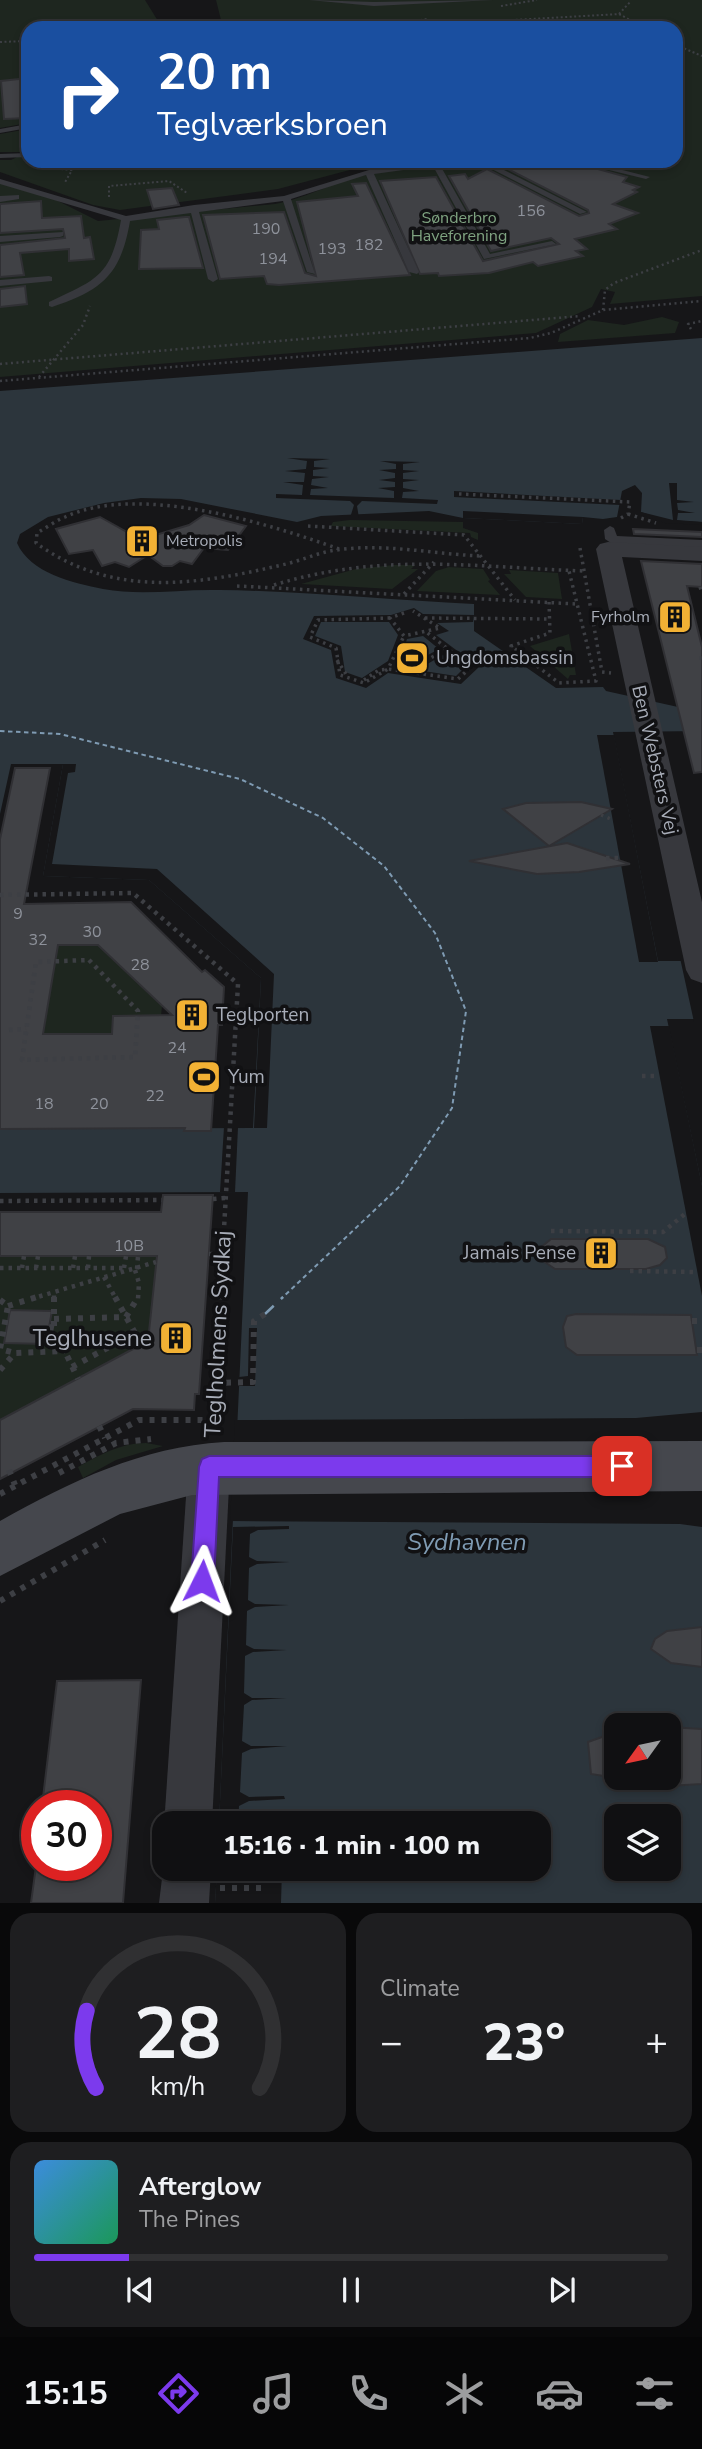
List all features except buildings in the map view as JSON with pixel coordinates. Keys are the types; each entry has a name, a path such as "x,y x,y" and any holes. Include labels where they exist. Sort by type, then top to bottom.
{"street":[{"path":"609,540 702,554"},
{"name":"Ben Websters Vej","path":"609,540 636,675 702,970"},
{"path":"189,1811 215,1451"},
{"path":"0,1550 116,1487 215,1451 702,1466"},
{"path":"184,1903 185,1881"}],"lane":[{"path":"312,0 364,4 490,0"},
{"path":"0,131 21,127"},
{"path":"0,156 21,155"},
{"path":"0,181 126,219 286,198 369,172 402,168"},
{"path":"438,168 486,257 552,244"},
{"path":"494,168 583,212"},
{"path":"607,168 646,177"},
{"path":"369,172 414,272"},
{"path":"0,198 16,197"},
{"path":"286,198 312,272"},
{"path":"194,208 213,279"},
{"path":"52,304 94,284 116,264 126,219"},
{"path":"0,239 60,234"},
{"path":"0,283 49,279"},
{"path":"609,540 702,544"}],"path":[{"path":"619,14 631,1 622,0"},
{"path":"496,21 619,14 632,21"},
{"path":"0,42 21,41"},
{"path":"683,48 702,56"},
{"path":"50,168 68,168 73,173 56,196"},
{"path":"109,186 169,181 208,207"},
{"path":"603,310 605,290 614,283 702,250"},
{"path":"38,378 83,325 94,284"},
{"path":"0,381 530,338 551,333 603,310 702,301"},
{"path":"0,364 585,316"},
{"path":"691,329 688,324 702,321"},
{"path":"459,494 630,502 628,514 609,540"},
{"path":"340,549 287,564 213,577 119,583 65,564 36,543 37,533 49,523 74,512 151,504 244,519 291,530 340,549 480,556"},
{"path":"628,514 666,523"},
{"path":"308,526 464,535 516,601"},
{"path":"270,586 309,572 348,564 387,561 584,571"},
{"path":"403,594 434,562"},
{"path":"549,602 550,633 511,646 559,683 596,681 569,570"},
{"path":"237,586 577,604"},
{"path":"700,587 702,593"},
{"path":"404,636 440,628 413,611"},
{"path":"404,613 390,618 318,620 310,638 336,648 337,660 341,662 343,673 363,680 379,670 387,669 458,679 471,667 425,632"},
{"path":"390,618 404,636"},
{"path":"425,618 549,619"},
{"path":"387,669 404,636"},
{"path":"406,671 447,649"},
{"path":"601,815 613,820"},
{"path":"606,858 620,858"},
{"name":"Teglholmens Sydkaj","path":"0,895 133,893 238,984 214,1382 215,1451"},
{"path":"89,960 138,1011 135,1057 22,1060 26,1030 36,962 89,960"},
{"path":"9,1030 26,1030"},
{"path":"642,1076 659,1076"},
{"path":"213,1199 226,1195"},
{"path":"0,1201 162,1200"},
{"path":"551,1231 663,1232 686,1213"},
{"path":"209,1254 222,1254"},
{"path":"88,1268 89,1255"},
{"path":"22,1268 24,1256"},
{"path":"36,1268 38,1256"},
{"path":"73,1268 75,1256"},
{"path":"124,1268 126,1256"},
{"path":"54,1319 126,1317 136,1308 139,1297 135,1269 138,1256"},
{"path":"8,1306 156,1262"},
{"path":"0,1268 135,1269"},
{"path":"630,1271 697,1272"},
{"path":"104,1276 135,1333"},
{"path":"54,1292 52,1327 78,1379"},
{"path":"0,1300 8,1306"},
{"path":"8,1306 0,1349 15,1353 65,1351"},
{"path":"214,1382 253,1382 254,1321 265,1314"},
{"path":"692,1321 702,1321"},
{"path":"72,1367 135,1333 149,1336"},
{"path":"47,1338 59,1339"},
{"path":"0,1370 15,1353"},
{"path":"153,1410 153,1420"},
{"path":"0,1494 139,1420 153,1420 215,1451"},
{"path":"99,1426 105,1438"},
{"path":"9,1470 15,1486"},
{"path":"0,1601 109,1537"}],"green space":[{"path":"0,0 145,0 158,21 21,21 21,124 0,128"},
{"name":"Sønderbro Haveforening","path":"216,0 702,0 702,296 610,304 615,292 601,289 592,307 536,333 0,377 0,183 46,195 98,221 275,204 359,176 409,169 683,168 683,21 158,21 221,20"},
{"path":"21,130 21,152 0,152 0,134"},
{"path":"21,155 21,168 357,168 278,189 120,210 93,205 0,172 0,160 11,160"},
{"path":"662,317 679,322 675,333 558,342 560,334 588,320 624,325"},
{"path":"333,522 463,522 463,528 478,533 478,540 471,537 470,533 331,526"},
{"path":"415,565 411,569 418,569 392,589 301,584 356,569"},
{"path":"449,567 483,569 490,580 488,581 500,595 417,591 436,571"},
{"path":"509,570 558,573 562,599 526,597 504,574 511,574"},
{"path":"569,634 576,675 570,675 568,679 530,646"},
{"path":"25,945 98,945 162,1006 155,1078 0,1075"},
{"path":"0,1256 157,1256 148,1341 0,1420"},
{"path":"146,1443 163,1446 116,1460 83,1478 78,1467 119,1447"}],"water":[{"name":"Sydhavnen","path":"702,338 702,522 665,520 641,512 642,493 635,485 622,491 617,517 583,517 582,524 463,518 429,511 321,516 297,522 181,499 141,498 104,503 48,517 20,534 17,543 23,553 42,569 79,584 103,589 147,592 251,591 474,604 474,631 556,688 603,687 606,691 678,707 702,731 613,732 658,961 702,961 702,1019 667,1019 702,1186 702,1903 215,1903 216,1881 551,1881 551,1811 220,1811 248,1192 0,1193 0,1129 253,1128 261,978 149,880 43,876 63,764 11,764 0,814 0,391"}],"pier":[{"path":"287,458 330,459 314,461 314,467 329,468 313,470 313,476 329,477 312,479 311,485 328,488 311,489 310,495 394,498 394,491 378,488 395,487 395,482 379,480 395,478 395,473 379,470 396,469 396,464 380,461 420,462 403,464 403,470 419,471 403,473 403,479 419,480 403,482 403,488 419,491 403,492 402,498 438,500 437,504 362,501 357,506 359,518 350,518 354,505 350,501 276,498 276,494 302,495 303,485 283,482 304,482 305,473 285,471 306,469 307,461"},
{"path":"669,483 677,483 677,500 694,502 677,503 678,510 695,513 678,513 677,520 702,522 702,525 665,523 641,515 641,512 673,520"},
{"path":"454,491 621,500 620,505 454,497"},
{"path":"463,511 583,517 582,524 463,518"},
{"path":"414,608 423,614 474,615 473,622 437,623 449,631 436,635 479,667 461,684 388,673 366,688 336,678 331,650 303,639 314,616 391,615","holes":["321,622 389,622 398,635 388,661 362,678 345,672 341,646 315,636","423,636 439,649 404,668 398,667 407,639","443,655 463,669 456,676 417,670"]},
{"path":"597,735 614,735 658,962 639,962"},
{"path":"63,764 76,764 75,772 68,773 52,864 157,869 274,974 267,1128 254,1128 261,978 149,880 43,876"},
{"path":"680,958 702,958 702,1022 694,1022"},
{"path":"650,1026 669,1026 702,1186 702,1296"},
{"path":"224,1127 238,1127 235,1192 220,1192"},
{"path":"249,1328 257,1328 255,1386 239,1386 239,1377 248,1376"},
{"path":"702,1412 702,1527 680,1524 230,1521 235,1420 636,1418"},
{"path":"289,1526 289,1529 258,1530 250,1534 249,1557 257,1561 290,1562 257,1564 249,1568 248,1600 255,1604 289,1605 255,1607 247,1611 246,1645 254,1649 287,1650 253,1652 245,1656 244,1693 252,1698 287,1698 252,1700 244,1705 242,1741 251,1746 287,1746 251,1749 242,1753 240,1792 249,1797 284,1796 285,1799 249,1801 239,1806 239,1811 220,1811 233,1527"},
{"path":"216,1881 282,1881 281,1903 215,1903"}],"ferry route":[{"path":"0,731 60,734 240,779 323,818 384,866 435,933 466,1011 452,1108 400,1186 281,1299"},
{"path":"265,1314 283,1297"}],"place":[{"name":"Metropolis","path":"142,541"},
{"name":"Fyrholm","path":"675,617"},
{"name":"Ungdomsbassin","path":"412,658"},
{"name":"Teglporten","path":"192,1015"},
{"name":"Yum","path":"204,1077"},
{"name":"Jamais Pense","path":"601,1253"},
{"name":"Teglhusene","path":"176,1338"}],"route":[{"path":"202,1581 209,1467 622,1466"}]}
